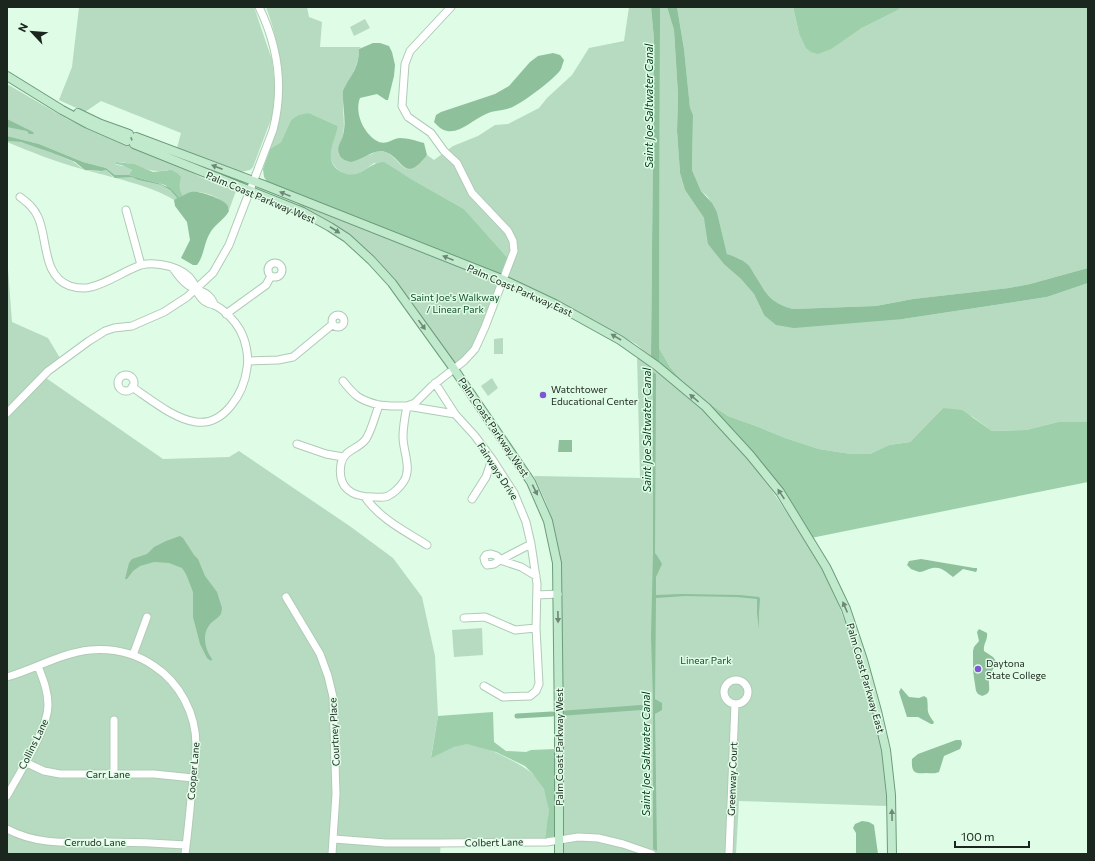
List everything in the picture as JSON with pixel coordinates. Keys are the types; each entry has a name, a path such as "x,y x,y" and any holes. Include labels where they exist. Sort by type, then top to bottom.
{"main road":[{"path":"7,76 39,95 131,139 163,152"},
{"name":"Palm Coast Parkway East","path":"163,152 205,162 253,180 504,280 561,307 620,340 667,374 711,413 750,455 780,492 823,562 846,609 873,695 886,750 891,795 892,854"},
{"name":"Palm Coast Parkway West","path":"163,152 190,167 307,214 347,238 371,260 392,283 523,468 545,512 551,534 556,563 558,594 559,854"}],"street":[{"path":"7,413 48,371 94,337 109,330 130,327 158,316 181,301 213,273 229,245 273,130 276,117 278,73 276,59 270,36 259,7"},
{"path":"407,406 415,403 435,383 454,369 468,356 479,341 514,251 511,236 506,226 472,193 459,165 444,151 428,130 408,117 403,109 402,103 405,64 410,51 451,7"},
{"path":"20,197 31,206 38,216 50,266 55,275 65,284 78,288 90,288 141,265 158,264 173,268 183,272 193,281 198,294 208,304 214,304 226,314 234,322 241,334 248,361 244,383 235,400 221,415 208,421 196,422 182,418 132,387"},
{"path":"126,210 141,265"},
{"path":"226,314 266,284 271,276"},
{"path":"248,361 278,360 293,357 333,324"},
{"path":"343,381 358,398 366,401 391,406 407,406 455,414"},
{"name":"Fairways Drive","path":"435,383 455,414 475,436 492,459 519,502 526,522 531,544 536,576 536,628 539,684 536,692 530,696 503,697 484,686"},
{"path":"379,404 371,429 365,440 343,457 340,469 344,483 350,492 357,496 382,497 390,495 400,486 405,478 407,464 403,434 407,406"},
{"path":"297,444 326,454 343,457"},
{"path":"472,499 486,477 492,459"},
{"path":"365,497 381,516 427,545"},
{"path":"531,544 500,560 521,567 536,576"},
{"path":"537,595 558,594"},
{"name":"Courtney Place","path":"286,597 317,647 326,668 332,690 336,784 332,854"},
{"path":"133,655 147,617"},
{"path":"464,618 485,617 516,630 536,628"},
{"name":"Cooper Lane","path":"7,678 69,655 91,650 111,650 133,655 146,661 164,674 178,688 186,702 192,716 196,740 185,854"},
{"name":"Collins Lane","path":"7,796 43,729 47,714 47,691 38,666"},
{"name":"Greenway Court","path":"729,854 735,704"},
{"path":"114,720 114,774"},
{"name":"Carr Lane","path":"25,762 41,770 56,774 154,774 193,778"},
{"name":"Cerrudo Lane","path":"7,829 29,839 46,842 148,842 186,845"},
{"name":"Colbert Lane","path":"334,839 386,843 547,842 574,836 598,838 624,844 652,854"}],"green space":[{"path":"79,7 254,7 272,60 275,86 273,114 253,167 250,170 241,172 177,148 181,133 101,101 85,112 59,100 72,67"},
{"path":"266,7 307,7 309,17 322,22 320,47 361,47 359,49 358,61 347,84 344,95 344,129 339,155 365,156 379,151 393,156 406,169 412,169 427,155 434,160 453,146 478,136 495,125 508,124 539,108 547,98 572,75 589,48 624,41 629,7 651,7 654,39 651,357 636,344 509,277 514,265 464,209 402,174 374,163 355,175 348,175 340,171 331,161 330,157 331,146 338,126 309,113 291,120 281,142 270,149 279,122 282,78 275,35"},
{"path":"660,7 667,7 674,30 678,95 677,131 680,173 685,190 704,218 740,278 754,294 764,315 903,319 1047,297 1088,283 1088,422 1058,422 1026,430 992,431 973,417 943,408 910,442 889,445 870,454 851,454 819,449 785,438 728,416 688,388 670,367 659,348"},
{"path":"677,7 793,7 799,33 860,29 898,10 901,7 1088,7 1088,268 1030,284 1009,288 913,299 876,306 793,309 783,307 775,302 740,259 727,254 717,212 707,196 701,191 692,170 693,115 690,109 684,49"},
{"path":"365,19 370,28 354,36 350,27"},
{"path":"7,84 67,119 95,132 162,158 209,181 236,191 229,210 220,199 205,193 194,192 183,196 179,183 168,170 154,171 123,162 116,162 116,165 127,167 132,171 129,175 115,175 106,168 83,162 39,144 7,136"},
{"path":"7,141 23,142 39,147 71,161 87,170 106,170 113,177 132,177 138,180 161,185 170,190 177,198 174,200 154,190 130,182 93,172 44,157"},
{"name":"Saint Joe's Walkway / Linear Park","path":"299,204 349,222 499,282 473,348 455,366 416,308 376,260 298,207"},
{"path":"7,256 12,322 48,338 63,363 46,378 163,459 229,457 239,451 351,527 393,558 422,597 435,656 438,716 431,757 457,746 470,744 498,753 527,769 540,782 547,799 549,813 545,838 441,841 440,854 7,854"},
{"path":"503,338 503,354 494,354 494,339"},
{"name":"Linear Park","path":"637,355 692,399 719,425 769,486 817,558 851,637 870,695 881,741 887,806 739,801 736,854 561,854 561,570 551,518 546,502 534,476 640,478"},
{"path":"492,378 498,388 488,396 481,386"},
{"path":"482,628 483,655 454,657 452,630"}],"shaded area":[{"path":"651,7 660,7 659,364 651,357 654,39"},
{"path":"667,7 677,7 684,49 690,108 693,115 692,170 701,191 712,203 717,212 727,254 740,259 751,268 770,298 786,307 793,309 876,306 913,299 1009,288 1030,284 1088,268 1088,283 1047,297 903,319 794,328 776,325 764,315 754,294 740,278 724,264 708,244 704,218 685,190 680,173 677,131 678,95 674,30"},
{"path":"793,7 901,7 898,10 860,29 831,49 818,54 811,52 806,48 799,33"},
{"path":"373,43 380,43 389,46 395,65 394,76 388,100 377,94 360,98 358,104 359,117 369,134 379,142 385,143 400,138 424,143 427,155 419,164 412,168 403,166 388,153 380,151 351,162 344,160 338,151 345,124 343,91 358,62 359,49"},
{"path":"553,53 560,55 564,60 561,69 545,85 515,106 489,113 454,131 447,131 434,122 436,115 441,112 495,94 509,86 530,62 538,56"},
{"path":"309,113 338,126 331,152 333,164 337,169 346,174 353,174 359,173 374,165 384,162 464,209 514,265 509,277 483,269 268,183 264,177 263,169 270,149 281,142 291,120 299,115"},
{"path":"7,119 33,132 34,134 29,134 27,131 7,127"},
{"path":"7,136 39,144 83,162 106,168 115,175 129,175 158,183 170,188 179,197 190,192 199,192 221,200 228,206 229,211 212,230 208,237 203,254 197,265 193,265 181,258 190,240 187,222 175,206 174,200 177,198 170,190 161,185 138,180 132,177 115,178 106,170 85,170 75,162 50,152 21,142 7,141"},
{"path":"116,162 134,164 153,172 171,170 177,173 181,177 180,186 183,196 179,197 165,185 129,175 132,170 122,165 115,164"},
{"path":"659,348 670,367 688,388 728,416 785,438 819,449 851,454 870,454 889,445 910,442 943,408 962,410 992,431 1026,430 1058,422 1088,422 1088,482 811,538 752,453 659,364"},
{"path":"653,372 656,374 655,553 662,564 656,577 656,595 740,595 759,597 760,599 759,629 757,599 685,596 656,598 655,699 662,703 662,710 655,714 657,851 653,849 653,699 651,636 653,553"},
{"path":"559,440 572,440 572,452 558,452"},
{"path":"180,536 198,559 205,576 217,592 222,608 219,617 211,623 206,632 205,641 207,651 212,659 211,661 207,658 200,644 193,617 193,592 182,568 169,563 154,562 140,566 133,571 127,579 125,579 129,563 132,559 147,554 154,547"},
{"path":"921,559 977,568 977,570 976,572 963,569 953,577 939,568 919,572 911,569 907,565 909,561"},
{"path":"979,629 987,633 984,651 996,661 989,678 989,691 982,696 976,691 973,671 973,651 974,647 979,641 977,632"},
{"path":"901,688 909,697 919,698 924,696 927,698 928,713 934,722 933,724 918,717 907,717 899,692"},
{"path":"493,712 494,742 506,751 526,752 531,750 556,749 556,838 545,838 549,810 544,789 525,766 496,752 467,744 454,747 431,758 438,716"},
{"path":"956,740 961,740 962,744 960,749 944,756 939,772 914,772 912,767 912,759 918,754"},
{"path":"862,821 869,822 874,825 878,854 856,854 856,833 853,828 855,824"}],"waterway":[{"name":"Saint Joe Saltwater Canal","path":"566,713 648,707"},
{"path":"517,716 552,714"}],"place":[{"name":"Watchtower Educational Center","path":"543,395"},
{"name":"Daytona State College","path":"978,669"}]}
